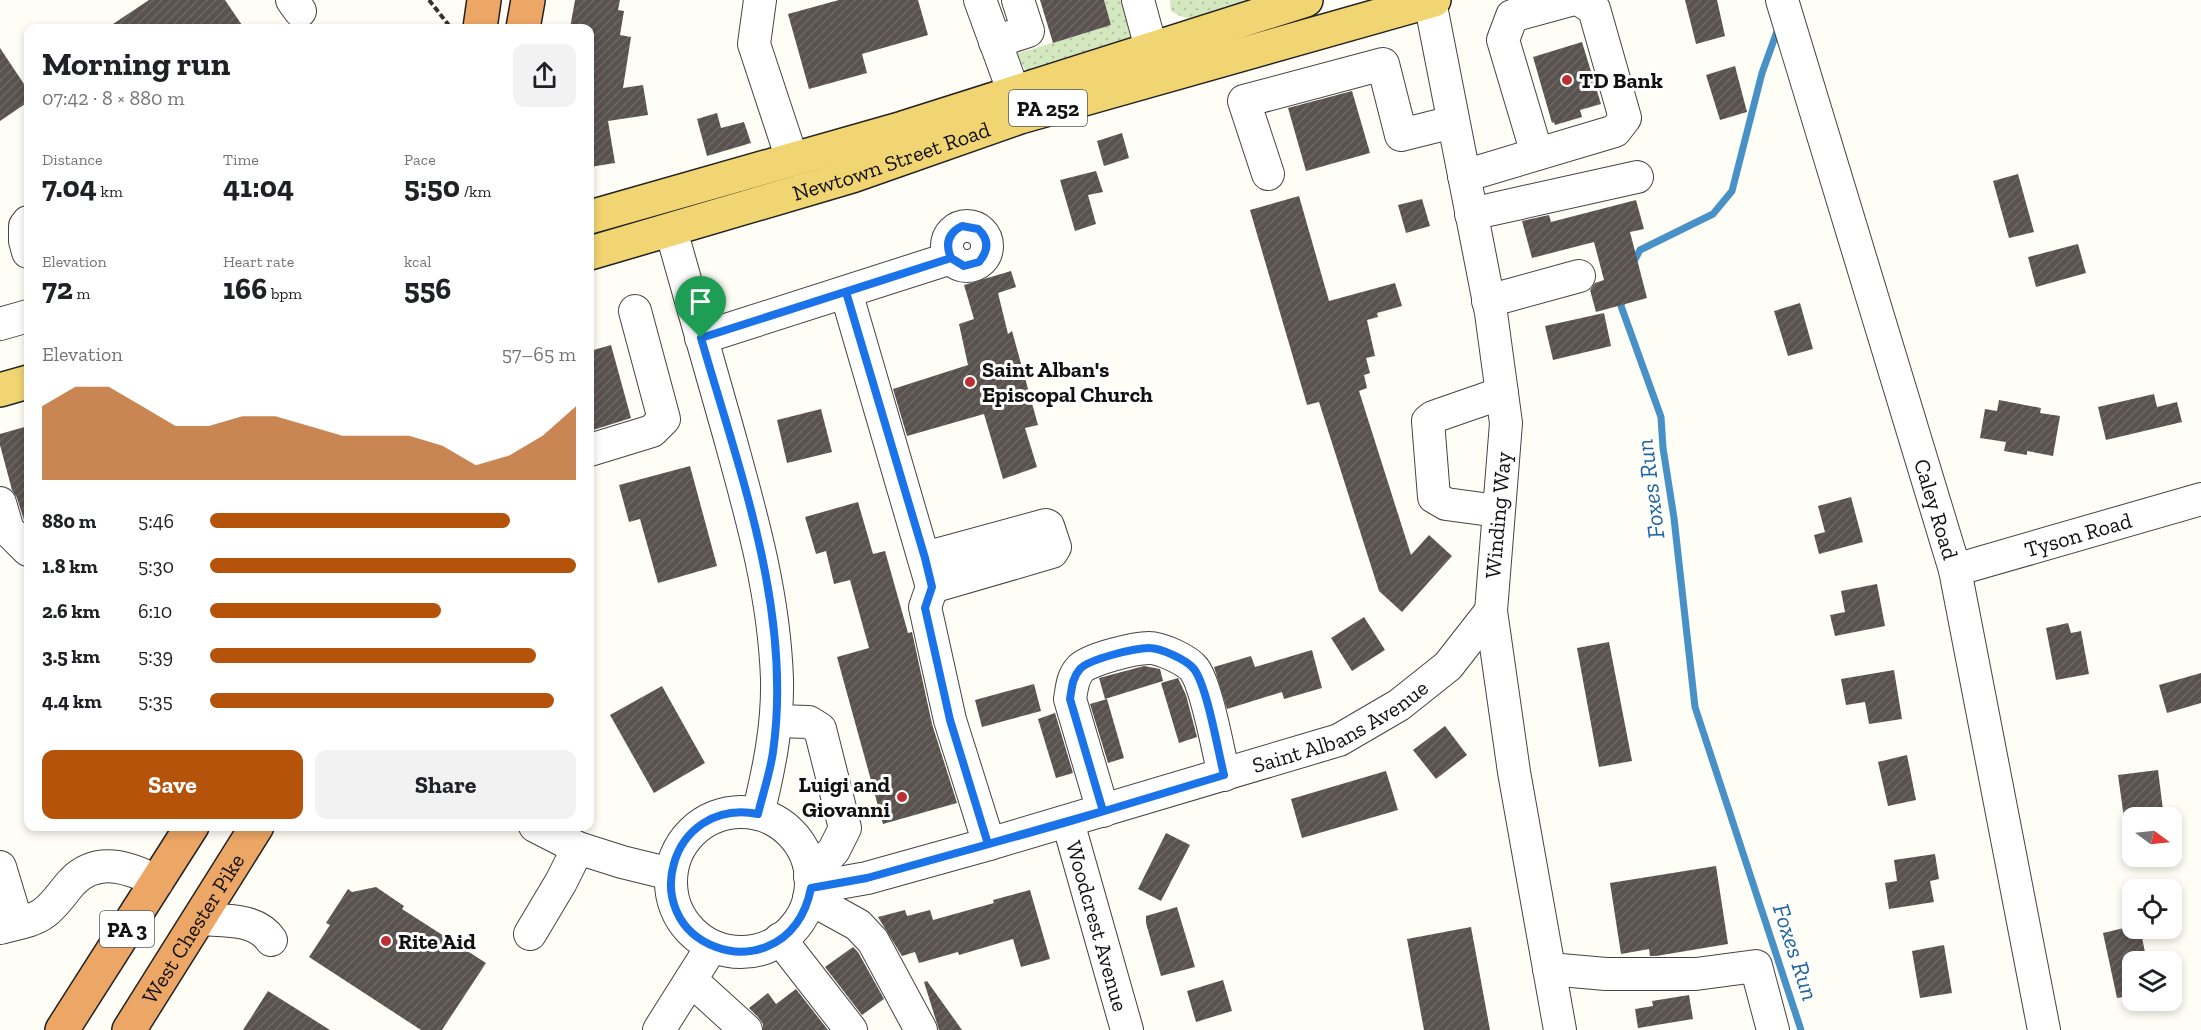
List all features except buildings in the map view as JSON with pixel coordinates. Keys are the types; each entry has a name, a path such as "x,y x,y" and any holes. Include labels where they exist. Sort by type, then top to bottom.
{"highway":[{"path":"481,24 484,0"},
{"path":"524,24 528,0"},
{"name":"PA 3","path":"62,1030 189,831"},
{"name":"West Chester Pike","path":"129,1030 255,831"}],"main road":[{"name":"Newtown Street Road","path":"594,216 683,183 792,159 901,119 1014,93 1306,0"},
{"name":"Newtown Street Road","path":"594,252 852,176 1020,117 1431,0"},
{"path":"0,390 24,383"}],"street":[{"path":"980,0 1014,93"},
{"path":"995,42 1028,31 1018,0"},
{"path":"1138,0 1151,48"},
{"name":"Winding Way","path":"1431,0 1488,301 1506,423 1491,611 1514,772 1560,1030"},
{"path":"1537,154 1503,40 1512,16 1570,0"},
{"path":"1464,176 1616,131 1625,118 1594,9 1580,0"},
{"name":"Caley Road","path":"1782,0 1955,570 2044,1030"},
{"path":"753,12 752,64 792,159"},
{"path":"1268,174 1244,101 1383,64 1401,135 1453,122"},
{"path":"1471,214 1637,177"},
{"path":"671,230 752,518 771,601 777,680 776,721 773,753 758,814"},
{"path":"701,338 951,258"},
{"path":"1488,301 1579,276"},
{"path":"846,292 929,572 925,608 950,720 988,844"},
{"path":"594,449 652,431 664,419 635,311"},
{"path":"0,324 24,317"},
{"path":"1498,511 1446,504 1434,497 1428,421 1433,417 1502,393"},
{"name":"Tyson Road","path":"1955,570 2201,499"},
{"path":"0,503 8,530 24,545"},
{"name":"Saint Albans Avenue","path":"810,888 867,878 1068,822 1339,740 1399,705 1448,666 1491,611"},
{"path":"1103,811 1070,699 1072,682 1081,668 1095,659 1149,648 1165,651 1193,668 1201,682 1224,775"},
{"path":"776,721 809,722 819,729 845,828 810,888 796,926 780,939 758,950 730,951 712,946 689,929 678,914 672,894 671,874 675,858 684,841 703,823 725,813 758,814 776,821 796,837 806,857 810,888 858,924 873,941 921,1030"},
{"name":"Woodcrest Avenue","path":"1068,822 1127,1030"},
{"path":"545,831 578,848 671,874"},
{"path":"530,934 578,848"},
{"path":"0,867 8,925 35,919 44,913 74,880 98,867 127,868 157,882"},
{"path":"200,919 252,925 265,931 271,940"},
{"path":"780,939 851,1030"},
{"path":"659,1030 712,946"},
{"path":"1549,969 1606,974 1696,974 1756,966 1773,1030"},
{"path":"691,980 746,1030"}],"path":[{"path":"429,0 448,24"}],"green space":[{"path":"1104,0 1132,0 1139,34 1128,43 1027,73 1016,54 1111,25"},
{"path":"1170,0 1263,0 1199,21 1171,11"}],"waterway":[{"name":"Foxes Run","path":"1632,265 1640,250 1713,214 1732,191 1762,73 1779,26"},
{"name":"Foxes Run","path":"1623,296 1621,306 1661,417 1695,707 1801,1030"}],"place":[{"name":"TD Bank","path":"1567,80"},
{"name":"Saint Alban's Episcopal Church","path":"970,382"},
{"name":"Luigi and Giovanni","path":"902,797"},
{"name":"Rite Aid","path":"386,941"}],"route":[{"path":"701,338 763,562 771,601 777,680 773,753 758,814 725,813 712,818 689,834 675,858 671,874 674,903 678,914 693,933 712,946 723,950 746,952 758,950 769,946 796,926 806,908 811,888 867,878 1068,822 1224,775 1201,682 1193,668 1165,651 1149,648 1095,659 1081,668 1072,682 1070,699 1103,811 988,844 950,720 925,608 932,587 925,558 846,292 951,258 964,266 979,262 987,249 987,241 978,229 962,226 955,230 947,243 951,258 701,338"}]}
